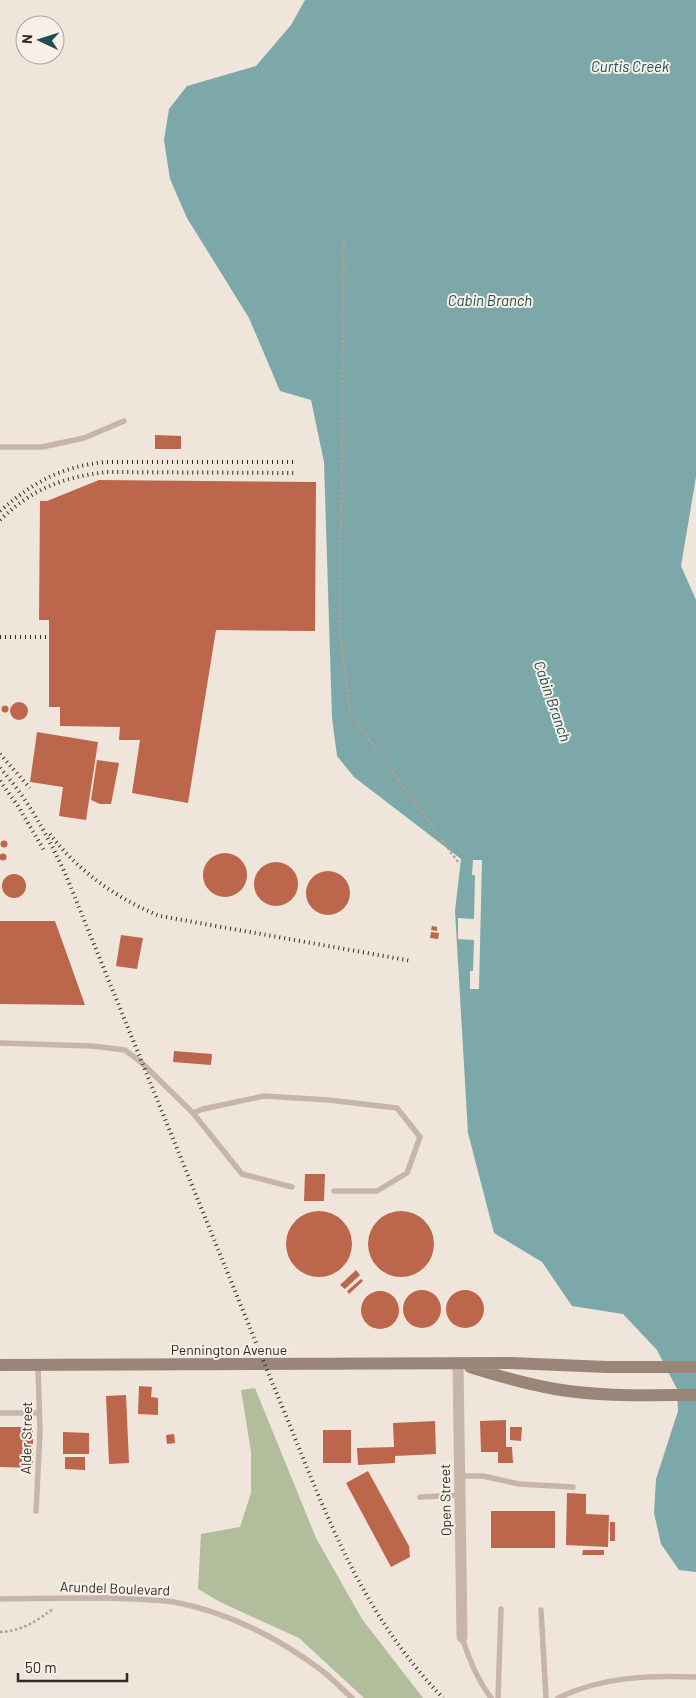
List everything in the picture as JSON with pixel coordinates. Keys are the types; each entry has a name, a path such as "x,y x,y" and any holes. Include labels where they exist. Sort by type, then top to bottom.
{"main road":[{"name":"Pennington Avenue","path":"458,1363 510,1379 556,1390 652,1395 696,1395"},
{"name":"Pennington Avenue","path":"0,1365 511,1363 607,1367 696,1367"}],"street":[{"name":"Open Street","path":"458,1363 462,1637"}],"lane":[{"path":"0,448 42,447 84,438 124,421"},
{"path":"0,1043 92,1046 124,1050 142,1063 193,1113 242,1174 292,1187"},
{"path":"193,1113 203,1109 264,1096 329,1100 397,1108 420,1137 407,1173 377,1191 334,1191"},
{"name":"Alder Street","path":"36,1511 39,1413 38,1365"},
{"path":"0,1413 39,1413"},
{"path":"460,1476 483,1476 519,1484 573,1487"},
{"path":"420,1496 460,1495"},
{"name":"Arundel Boulevard","path":"0,1599 68,1597 135,1599 174,1602 208,1611 246,1624 284,1645 322,1670 352,1698"},
{"path":"498,1698 501,1609"},
{"path":"541,1610 546,1698"},
{"path":"462,1637 470,1662 490,1698"},
{"path":"558,1698 573,1690 610,1681 658,1676 696,1677"}],"path":[{"path":"344,240 340,629 350,713 458,862"},
{"path":"0,1632 13,1631 40,1619 68,1597"}],"green space":[{"path":"255,1388 316,1538 362,1619 423,1698 364,1698 299,1638 220,1602 198,1589 201,1534 240,1527 251,1493 251,1452 241,1390"}],"water":[{"name":"Cabin Branch","path":"305,0 696,0 696,477 681,566 696,600 696,1572 679,1570 661,1544 654,1513 656,1479 678,1411 677,1389 657,1350 623,1314 572,1306 542,1262 494,1233 468,1133 455,911 461,859 354,777 337,756 332,718 324,462 311,400 280,391 249,318 187,218 170,179 164,140 169,109 187,86 256,66 291,25"}],"pier":[{"path":"473,860 482,860 479,989 470,989 470,971 473,971 474,940 458,939 458,918 474,919 475,875 472,875"}],"building":[{"path":"155,435 181,436 181,449 155,449"},
{"path":"99,480 316,482 315,631 216,630 188,803 132,793 140,740 119,740 120,727 60,726 60,707 49,707 49,620 39,620 40,501 47,501"},
{"path":"15,702 23,702 28,707 26,718 15,720 10,715 10,707"},
{"path":"5,705 9,709 5,713 1,709"},
{"path":"37,732 98,742 86,820 59,816 63,787 30,782"},
{"path":"97,760 119,763 111,804 100,804 91,800"},
{"path":"4,841 7,844 4,847 1,844"},
{"path":"229,853 241,859 246,866 246,884 241,891 234,896 221,897 213,894 206,887 203,871 206,863 213,856"},
{"path":"3,854 6,857 3,860 0,857"},
{"path":"272,862 280,862 292,868 298,884 292,900 280,906 272,906 260,900 254,888 254,880 260,868"},
{"path":"332,871 344,877 349,884 349,902 344,909 337,914 324,915 312,909 307,902 306,889 312,877 319,872"},
{"path":"14,874 19,875 25,881 25,891 19,897 14,898 9,897 3,891 2,886 3,881 9,875"},
{"path":"0,921 55,921 85,1005 0,1004"},
{"path":"432,926 437,927 437,931 431,930"},
{"path":"431,932 439,933 438,939 430,938"},
{"path":"121,935 143,938 137,969 116,966"},
{"path":"174,1051 212,1054 211,1065 173,1062"},
{"path":"305,1174 325,1174 324,1201 304,1201"},
{"path":"312,1211 326,1211 338,1216 347,1225 352,1237 350,1257 343,1268 326,1277 312,1277 300,1272 291,1263 286,1251 286,1237 291,1225 300,1216"},
{"path":"394,1211 408,1211 420,1216 429,1225 434,1237 432,1257 425,1268 408,1277 394,1277 382,1272 373,1263 368,1251 368,1237 373,1225 382,1216"},
{"path":"356,1270 360,1275 345,1289 340,1285"},
{"path":"361,1279 363,1281 349,1294 347,1291"},
{"path":"422,1290 435,1296 441,1309 435,1322 422,1328 409,1322 403,1309 409,1296"},
{"path":"465,1290 472,1291 478,1296 483,1302 483,1316 478,1322 472,1327 465,1328 458,1327 452,1322 447,1316 446,1309 447,1302 452,1296 458,1291"},
{"path":"380,1291 394,1296 399,1310 394,1324 380,1329 366,1324 361,1310 366,1296"},
{"path":"139,1386 152,1387 151,1397 158,1398 158,1415 138,1414"},
{"path":"126,1395 129,1463 109,1464 106,1396"},
{"path":"506,1420 506,1447 512,1447 513,1463 498,1463 498,1452 481,1452 480,1421"},
{"path":"435,1421 436,1454 395,1456 395,1463 358,1465 357,1448 394,1447 393,1423"},
{"path":"0,1427 33,1427 33,1468 0,1467"},
{"path":"510,1427 522,1427 521,1441 510,1440"},
{"path":"323,1430 351,1430 351,1463 323,1463"},
{"path":"63,1432 89,1433 89,1454 63,1454"},
{"path":"174,1434 175,1443 167,1444 166,1435"},
{"path":"65,1457 85,1457 85,1470 65,1469"},
{"path":"368,1471 409,1546 410,1557 391,1567 346,1483"},
{"path":"567,1493 586,1494 586,1514 609,1515 608,1547 566,1545"},
{"path":"491,1511 555,1511 555,1548 491,1548"},
{"path":"610,1522 615,1522 615,1541 610,1541"},
{"path":"583,1550 604,1550 604,1555 582,1555"}],"railway":[{"path":"0,511 36,484 61,472 89,464 105,462 294,462"},
{"path":"0,520 24,500 49,486 91,474 107,472 294,473"},
{"path":"0,637 49,637"},
{"path":"0,754 30,788"},
{"path":"0,768 36,818 65,873 303,1458 345,1555 378,1614 397,1643 443,1698"},
{"path":"0,781 18,806 45,852"},
{"path":"50,834 73,860 99,882 129,901 160,916 412,961"}],"water label":[{"name":"Curtis Creek","path":"630,66"}]}
